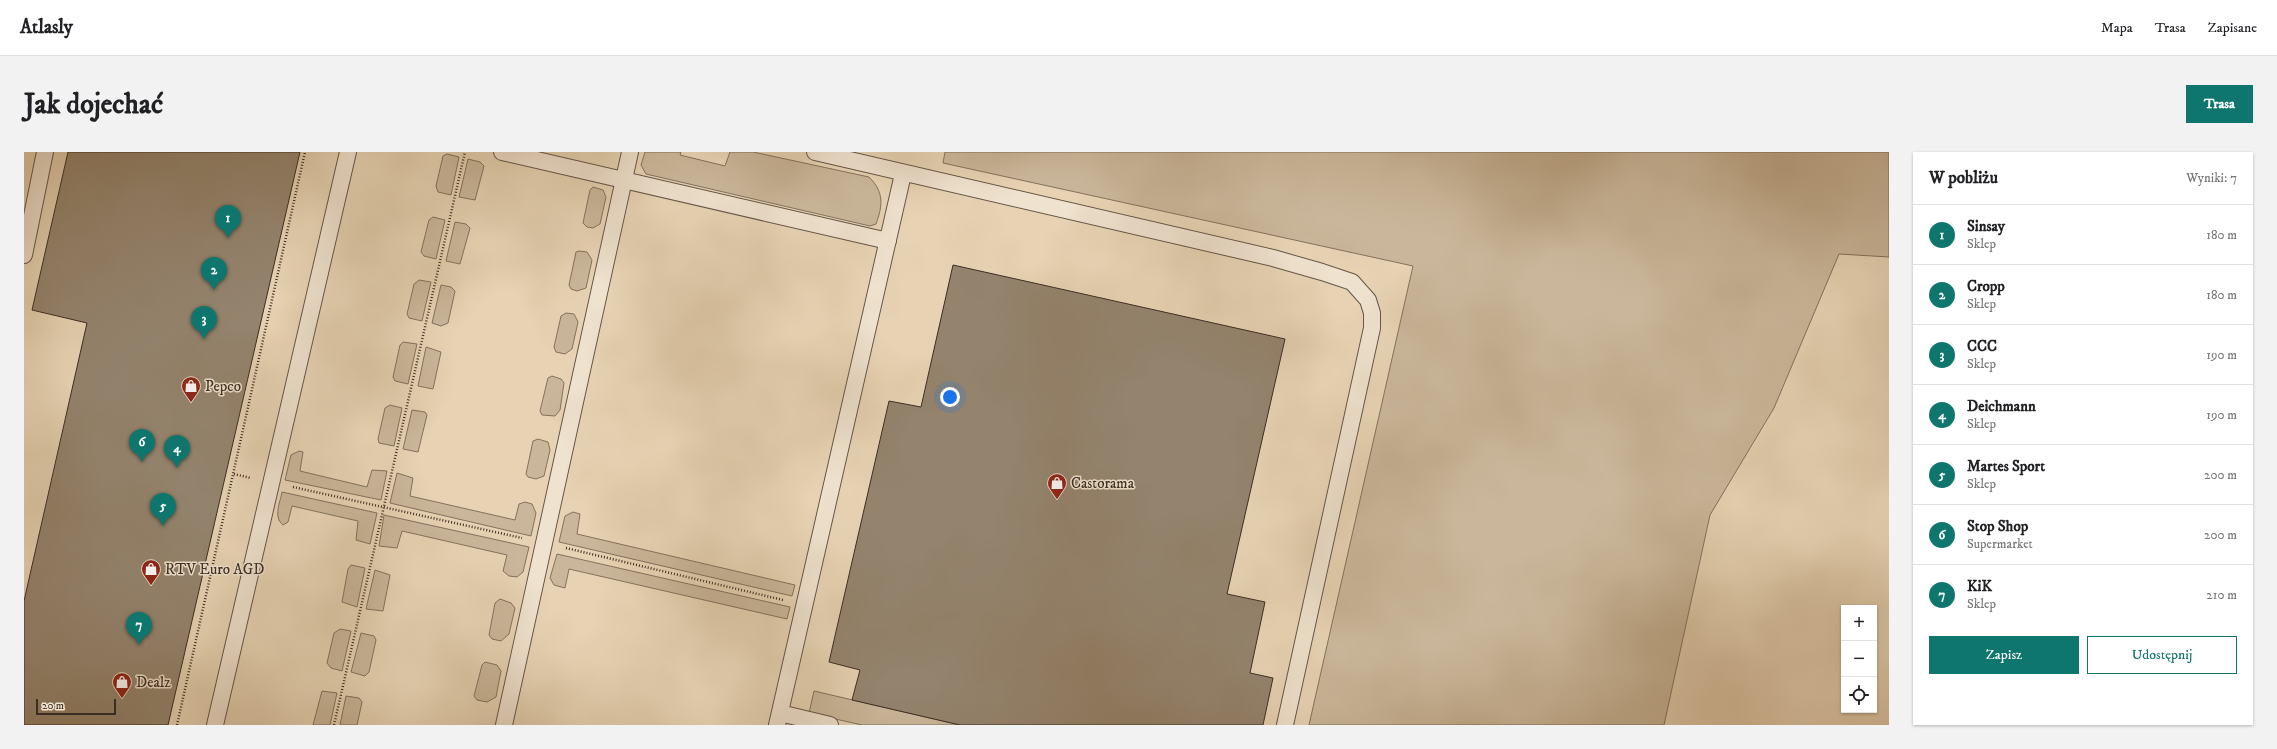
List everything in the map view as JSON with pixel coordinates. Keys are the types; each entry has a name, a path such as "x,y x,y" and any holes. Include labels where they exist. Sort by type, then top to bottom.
{"lane":[{"path":"24,255 45,152"},
{"path":"215,725 348,152"},
{"path":"502,152 888,241"},
{"path":"504,725 630,152"},
{"path":"815,152 903,174 1273,258 1352,282 1368,300 1372,314 1372,328 1285,725"},
{"path":"830,725 778,719 903,174"}],"path":[{"path":"178,725 305,152"},
{"path":"334,725 465,152"}],"shaded area":[{"path":"645,152 681,152 680,155 725,166 730,152 753,152 869,177 880,193 880,211 876,224 870,226 646,174 641,165"},
{"path":"945,152 1889,152 1889,257 1839,254 1774,408 1710,515 1664,725 1309,725 1413,266 943,163"},
{"path":"447,154 459,157 451,195 438,192 436,186 443,156"},
{"path":"468,159 480,162 484,166 475,200 459,197"},
{"path":"593,187 603,190 606,197 600,224 593,228 587,227 583,223 590,190"},
{"path":"433,217 445,220 436,259 424,256 421,252 429,220"},
{"path":"455,222 466,224 470,228 460,264 446,261"},
{"path":"576,252 587,252 592,260 586,288 577,291 571,289 569,285"},
{"path":"419,280 431,282 422,321 409,318 407,314 414,284"},
{"path":"441,285 451,287 455,291 448,323 441,326 432,323"},
{"path":"566,313 574,314 578,322 572,349 565,354 556,352 554,347 561,316"},
{"path":"403,342 417,344 408,384 395,381 393,377 400,345"},
{"path":"426,347 441,352 433,389 418,386"},
{"path":"552,376 561,379 564,383 560,410 555,416 542,415 540,411 548,378"},
{"path":"390,405 402,408 394,446 379,443 378,439 385,408"},
{"path":"412,410 425,412 427,415 418,452 403,449"},
{"path":"538,439 548,442 550,450 544,476 536,479 528,477 526,474 533,441"},
{"path":"299,451 303,452 300,471 367,487 372,470 387,471 381,500 285,480 291,455"},
{"path":"397,473 413,478 410,496 515,520 519,504 525,502 532,504 536,513 531,536 390,503"},
{"path":"282,492 377,513 370,544 356,540 358,521 292,506 288,522 283,525 278,518"},
{"path":"573,512 580,514 577,534 795,585 792,596 559,542 565,516"},
{"path":"384,515 529,547 523,572 517,577 509,576 503,571 507,555 402,531 397,548 379,546"},
{"path":"557,554 790,607 787,619 569,569 565,588 554,585 550,578"},
{"path":"351,565 365,568 357,607 342,602 348,569"},
{"path":"375,570 390,575 383,611 366,609"},
{"path":"500,599 511,603 515,608 509,634 501,641 492,639 489,635 495,603"},
{"path":"340,629 351,631 342,671 331,668 327,663 334,633"},
{"path":"361,633 374,636 376,640 369,672 365,676 351,672"},
{"path":"485,662 497,665 501,671 496,697 487,702 477,700 474,696 482,665"},
{"path":"322,691 337,693 330,725 313,725"},
{"path":"814,691 960,725 862,725 809,713"},
{"path":"346,696 359,698 362,702 357,725 340,725"}],"building":[{"path":"68,152 300,152 168,725 24,725 24,601 87,323 32,310"},
{"name":"Castorama","path":"953,265 1285,339 1227,594 1265,602 1250,673 1273,678 1263,725 960,725 852,700 860,670 829,662 889,401 921,407"}],"place":[{"name":"Sinsay","path":"228,238"},
{"name":"Cropp","path":"214,290"},
{"name":"CCC","path":"204,339"},
{"name":"Pepco","path":"191,403"},
{"name":"Stop Shop","path":"142,462"},
{"name":"Deichmann","path":"177,468"},
{"name":"Castorama","path":"1057,500"},
{"name":"Martes Sport","path":"163,526"},
{"name":"RTV Euro AGD","path":"151,586"},
{"name":"KiK","path":"139,645"},
{"name":"Dealz","path":"122,699"}]}
